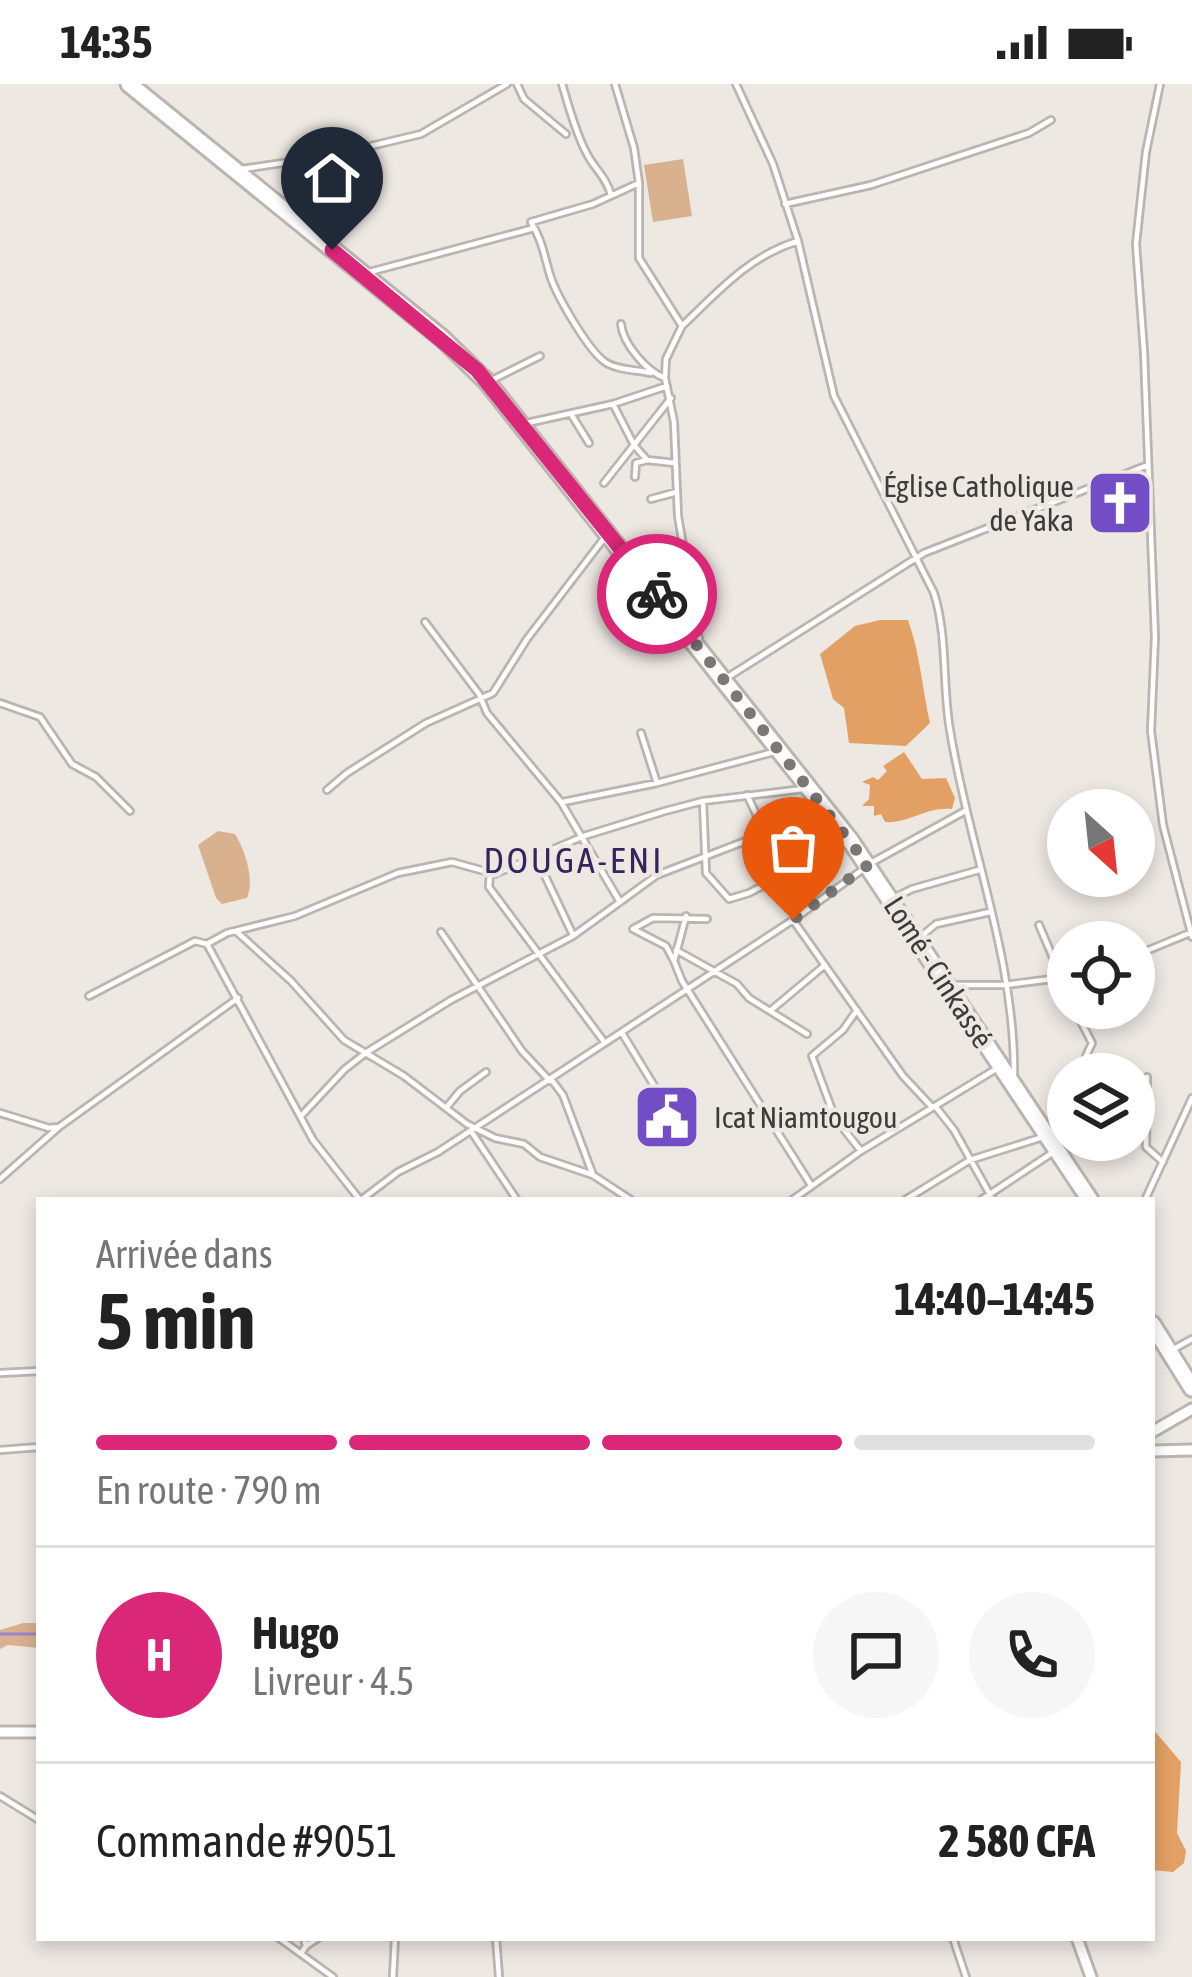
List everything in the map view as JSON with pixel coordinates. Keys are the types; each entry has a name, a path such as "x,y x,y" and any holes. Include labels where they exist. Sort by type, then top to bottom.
{"highway":[{"name":"Lomé - Cinkassé","path":"129,84 443,339 488,382 850,840 1047,1134"},
{"name":"Lomé - Cinkassé","path":"1065,1161 1088,1197"},
{"path":"1155,1334 1190,1381"}],"main road":[{"path":"1155,1430 1192,1409"},
{"path":"1155,1451 1192,1450"},
{"path":"0,1732 36,1732"},
{"path":"1078,1941 1091,1977"}],"street":[{"path":"235,170 329,156 421,134 507,84"},
{"path":"517,84 524,99 566,134"},
{"path":"562,84 582,144 593,165 604,173 611,195"},
{"path":"615,84 634,148 639,258 682,326"},
{"path":"736,84 773,164 798,241 834,396 940,613 949,725 1005,985 1014,1084"},
{"path":"1155,948 1192,934 1156,782 1151,731 1155,637 1136,244 1146,152 1160,84"},
{"path":"785,204 872,185 1029,133 1051,121"},
{"path":"638,182 531,222 547,250 558,293 585,343 608,364 666,382"},
{"path":"360,274 535,228"},
{"path":"701,650 677,492 666,359 682,326 746,266 771,249 798,241"},
{"path":"621,324 622,336 651,374"},
{"path":"488,382 541,356"},
{"path":"523,424 613,404 666,382"},
{"path":"604,483 671,398"},
{"path":"613,404 647,460"},
{"path":"571,414 589,443"},
{"path":"635,477 636,463 675,463"},
{"path":"723,680 924,553 1148,464"},
{"path":"651,499 677,492"},
{"path":"327,790 426,723 496,690 527,639 608,532"},
{"path":"424,622 561,802 620,902"},
{"path":"0,703 40,717 72,764 96,777 130,811"},
{"path":"641,733 657,784"},
{"path":"561,802 657,784 779,751"},
{"path":"88,996 195,941 207,944 226,933 295,916 398,873 452,862 490,872 537,859 584,836 703,801 809,788"},
{"path":"747,795 800,914"},
{"path":"703,801 706,873 729,898 850,840"},
{"path":"301,1116 368,1052 573,936 657,875 826,810"},
{"path":"365,1197 622,1033 868,865 965,811"},
{"path":"537,859 573,936"},
{"path":"892,899 979,870"},
{"path":"490,872 489,886 605,1043"},
{"path":"918,939 936,924 991,911"},
{"path":"674,962 686,916"},
{"path":"707,919 653,918 633,929 658,940 674,962 686,989 811,1185"},
{"path":"793,920 903,1076 945,1116 990,1197"},
{"path":"1039,926 1047,942"},
{"path":"237,932 292,981 344,1040 368,1052 472,1130 515,1197"},
{"path":"441,932 522,1051 563,1095 593,1175"},
{"path":"207,944 314,1140 359,1197"},
{"path":"676,950 737,984 749,998 807,1034"},
{"path":"770,1011 825,965"},
{"path":"949,984 1005,985 1047,979"},
{"path":"0,1179 58,1127 238,998"},
{"path":"857,1010 843,1030 812,1056 836,1118 861,1151"},
{"path":"622,1033 689,1143"},
{"path":"796,1197 861,1151 1001,1066"},
{"path":"446,1108 486,1072"},
{"path":"1146,1197 1192,1097"},
{"path":"0,1114 58,1127"},
{"path":"472,1130 524,1144 539,1157 593,1175 626,1197"},
{"path":"910,1197 970,1160 1047,1144"},
{"path":"992,1197 1047,1148"},
{"path":"1155,1155 1163,1162"},
{"path":"1167,1352 1192,1339"},
{"path":"0,1373 36,1371"},
{"path":"0,1450 36,1447"},
{"path":"0,1796 36,1818"},
{"path":"393,1977 394,1941"},
{"path":"496,1941 500,1977"},
{"path":"954,1941 966,1977"},
{"path":"304,1945 333,1977"}],"shaded area":[{"path":"683,159 692,216 653,222 644,165"},
{"path":"908,620 918,658 930,723 906,746 849,743 844,708 833,699 820,654 855,626"},
{"path":"904,752 922,779 946,778 955,798 952,809 885,822 881,814 874,816 874,806 862,806 869,799 870,785 862,782 878,780 887,771 883,766"},
{"path":"218,831 235,834 250,883 247,898 222,904 198,845"},
{"path":"36,1623 36,1648 8,1645 0,1649 0,1630"},
{"path":"1155,1732 1181,1762 1177,1833 1186,1851 1184,1863 1173,1872 1155,1870"}],"waterway":[{"path":"0,1634 36,1634"}],"way so far":[{"path":"657,594 868,865 793,920"}],"place":[{"name":"Église Catholique de Yaka","path":"1120,503"},
{"name":"Icat Niamtougou","path":"667,1117"}],"district":[{"name":"DOUGA-ENI","path":"574,860"}],"route":[{"path":"332,250 477,370 657,594"}]}
